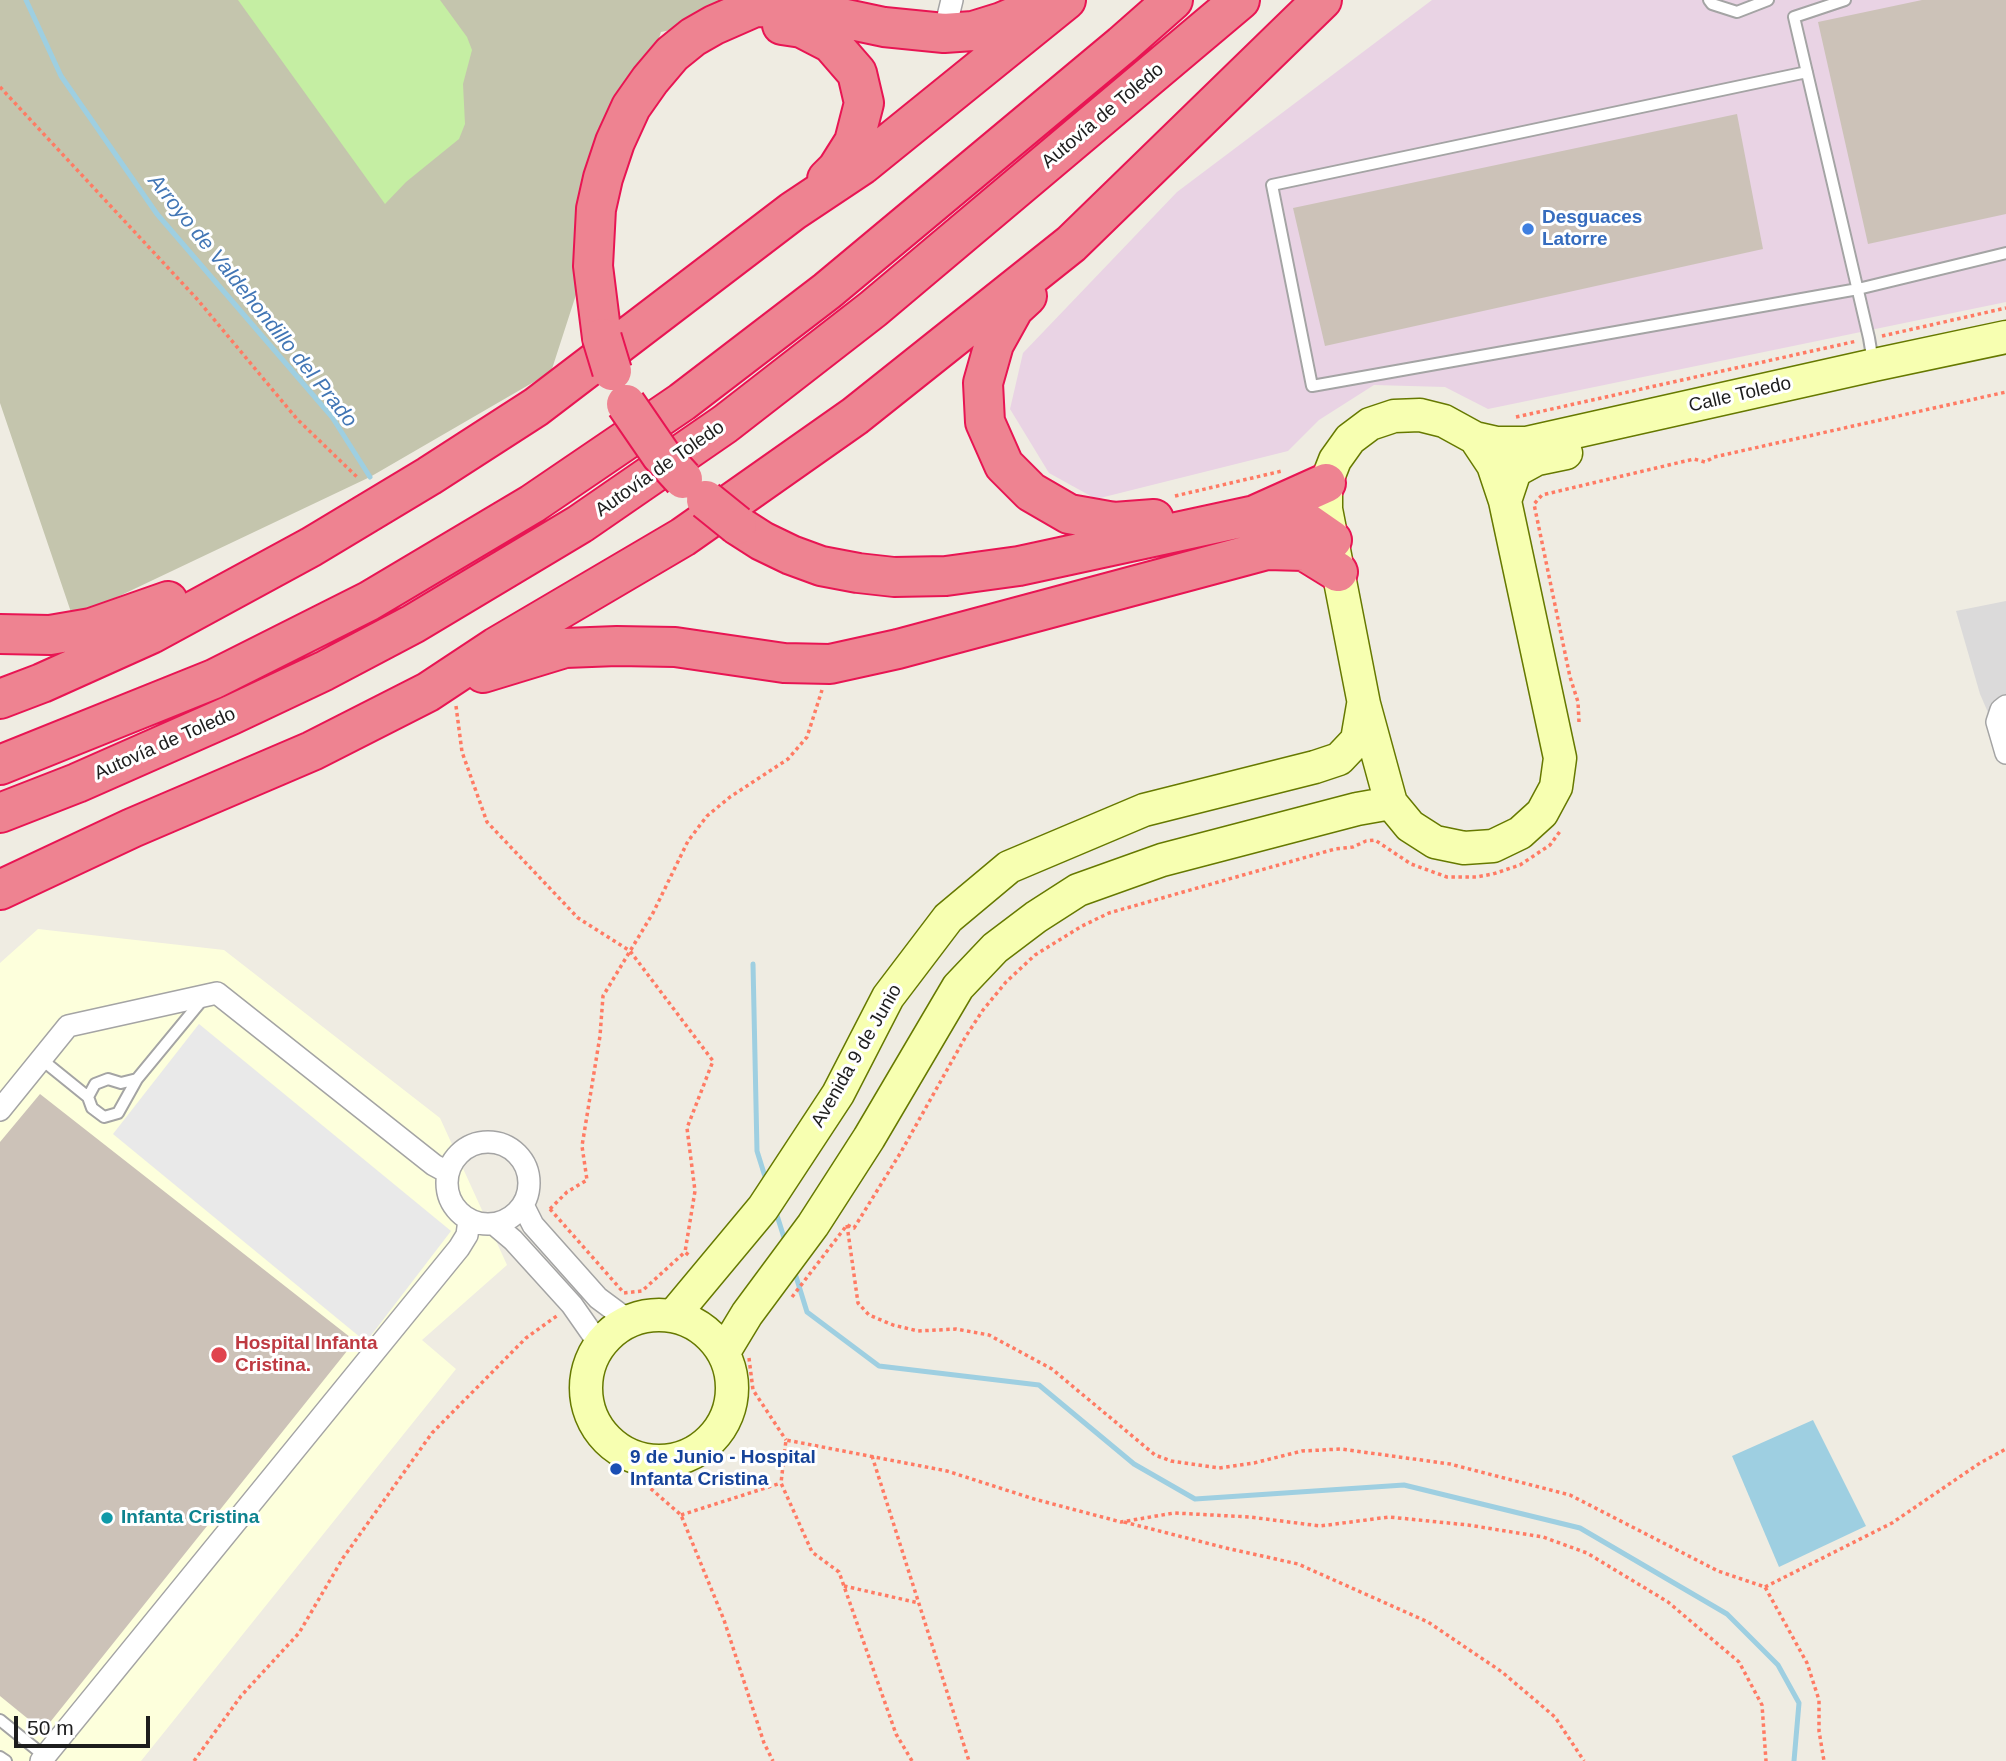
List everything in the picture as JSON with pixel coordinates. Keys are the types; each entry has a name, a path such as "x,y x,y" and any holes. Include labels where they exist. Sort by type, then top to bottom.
{"highway":[{"path":"1049,0 1002,22 974,30 948,17 884,27 794,8 755,7 714,25 672,54 650,79 631,107 615,142 603,178 593,236 593,266 614,371 649,438 694,490 737,525 762,541 821,566 894,577 946,576 1018,566 1249,515 1326,483"},
{"path":"0,699 151,634 311,547 536,407 793,211 862,165 1066,0"},
{"name":"Autovía de Toledo","path":"0,765 214,679 369,601 532,504 682,402 827,291 1173,0"},
{"name":"Autovía de Toledo","path":"0,813 101,773 324,671 413,624 580,524 725,424 873,309 1240,0"},
{"path":"441,693 496,648 694,529 855,416 1071,244 1322,0"},
{"path":"714,25 764,22 802,27 831,43 857,73 864,103 854,142 837,169 793,211"},
{"path":"1071,244 1051,272 1014,308 994,344 983,383 985,422 1004,465 1031,492 1069,514 1114,522 1218,515 1294,517 1309,524 1335,556"},
{"path":"0,634 50,635 91,628 161,605 429,476"},
{"path":"0,890 132,828 441,693 513,663 565,648 675,647 784,663 830,664 898,649 1267,550 1304,551 1335,556"},
{"path":"0,873 132,828"}],"main road":[{"name":"Calle Toledo","path":"1475,438 1497,443 1526,443 1872,352 2006,337"},
{"name":"Calle Toledo","path":"1505,501 1516,471 1537,459 2006,356"},
{"path":"1420,415 1444,421 1475,438 1493,465 1505,501 1560,758 1556,787 1542,813 1520,833 1493,846 1464,848 1435,842 1410,826 1391,803 1363,704 1326,509 1326,483 1335,460 1350,439 1370,424 1394,416 1420,415"},
{"name":"Avenida 9 de Junio","path":"673,1316 771,1196 838,1094 888,997 948,918 1009,867 1144,810 1339,759 1357,740 1363,704"},
{"path":"739,1351 691,1321 673,1316 658,1314 629,1321 613,1331 600,1345 590,1363 586,1383 587,1403 594,1423 606,1439 622,1452 650,1461 673,1461 695,1452 713,1439 726,1419 733,1397 732,1374 739,1351 747,1314 794,1274 869,1138 958,987 995,948 1036,917 1078,891 1162,860 1357,809 1391,803"}],"street":[{"path":"2006,706 2001,710 1997,722 2006,753"},
{"path":"0,1110 68,1026 217,993 434,1165 447,1172"},
{"path":"49,1760 467,1235 482,1223 506,1221 523,1205 529,1180 519,1156 510,1148 485,1142 472,1144 461,1151 452,1160 447,1172 446,1186 450,1200 458,1212 482,1223 513,1240 572,1305 600,1345"},
{"path":"523,1205 534,1225 598,1298 629,1321"}],"lane":[{"path":"1709,0 1712,4 1737,12 1768,0"},
{"path":"1845,0 1794,17 1872,352"},
{"path":"1807,72 1272,185 1312,386 1858,289 2006,253"},
{"path":"41,1059 88,1097 92,1108 104,1117 117,1113 137,1079 205,997"},
{"path":"88,1097 95,1084 108,1079 121,1083 137,1079"},
{"path":"0,1720 49,1760"},
{"path":"0,1756 6,1761"}],"path":[{"path":"0,87 197,299 297,418 357,477"},
{"path":"1475,438 1493,422 1872,352 2006,308"},
{"path":"534,1225 567,1192 587,1180 582,1146 600,1036 603,996 653,913 688,841 706,816 788,759 807,737 830,664"},
{"path":"441,693 487,822 578,918 630,951 713,1061 687,1128 695,1191 685,1251 642,1291 624,1293 550,1209"},
{"path":"846,1225 858,1303 869,1315 918,1331 956,1329 989,1335 1052,1369 1155,1455 1171,1461 1219,1468 1254,1463 1302,1451 1341,1449 1450,1464 1570,1495 1718,1571 1765,1587 1807,1663 1819,1700 1819,1731 1824,1761"},
{"path":"685,1251 710,1271"},
{"path":"194,1761 240,1696 299,1633 343,1558 432,1433 526,1338 572,1305"},
{"path":"739,1351 748,1359 753,1390 786,1440 781,1483 812,1552 839,1572 896,1734 912,1761"},
{"path":"786,1440 947,1471 1034,1499 1298,1564 1429,1622 1502,1672 1555,1717 1584,1761"},
{"path":"1765,1587 1892,1523 1980,1463 2006,1450"},
{"path":"872,1456 969,1761"},
{"path":"650,1461 650,1488 681,1515 724,1620 764,1743 773,1761"},
{"path":"681,1515 781,1483"},
{"path":"1121,1522 1174,1513 1250,1517 1320,1526 1389,1517 1468,1525 1543,1537 1587,1553 1668,1602 1739,1662 1762,1705 1766,1761"},
{"path":"844,1586 919,1603"}],"shaded area":[{"path":"0,0 824,0 661,32 551,372 370,477 73,618 0,403"},
{"path":"1432,0 2006,0 2006,302 1488,409 1445,387 1374,385 1319,420 1288,451 1096,499 1049,473 1010,409 1023,353 1177,192"},
{"path":"2006,601 2006,754 1980,694 1956,611"},
{"name":"Hospital Infanta Cristina.","path":"38,929 224,950 440,1118 507,1265 422,1340 456,1369 141,1761 0,1761 0,963"},
{"path":"199,1024 451,1231 366,1342 113,1134"}],"green space":[{"path":"238,0 440,0 467,37 472,50 463,84 465,124 459,139 406,182 385,204"}],"water":[{"path":"1813,1420 1866,1526 1779,1567 1732,1456"}],"building":[{"path":"1922,0 2006,0 2006,214 1868,244 1818,22"},
{"name":"Desguaces Latorre","path":"1737,114 1763,249 1325,346 1293,208"},
{"name":"Infanta Cristina","path":"40,1094 355,1341 43,1731 0,1696 0,1142"}],"waterway":[{"name":"Arroyo de Valdehondillo del Prado","path":"26,0 61,76 157,214 332,417 370,477"},
{"path":"753,964 757,1151 767,1183"},
{"path":"775,1209 786,1244"},
{"path":"794,1270 807,1312 879,1366 1039,1385 1134,1464 1195,1499 1404,1485 1580,1528 1727,1614 1778,1665 1799,1703 1794,1761"}],"place":[{"name":"Desguaces Latorre","path":"1528,229"},
{"name":"Hospital Infanta Cristina.","path":"219,1355"},
{"name":"9 de Junio - Hospital Infanta Cristina","path":"616,1469"},
{"name":"Infanta Cristina","path":"107,1518"}]}
